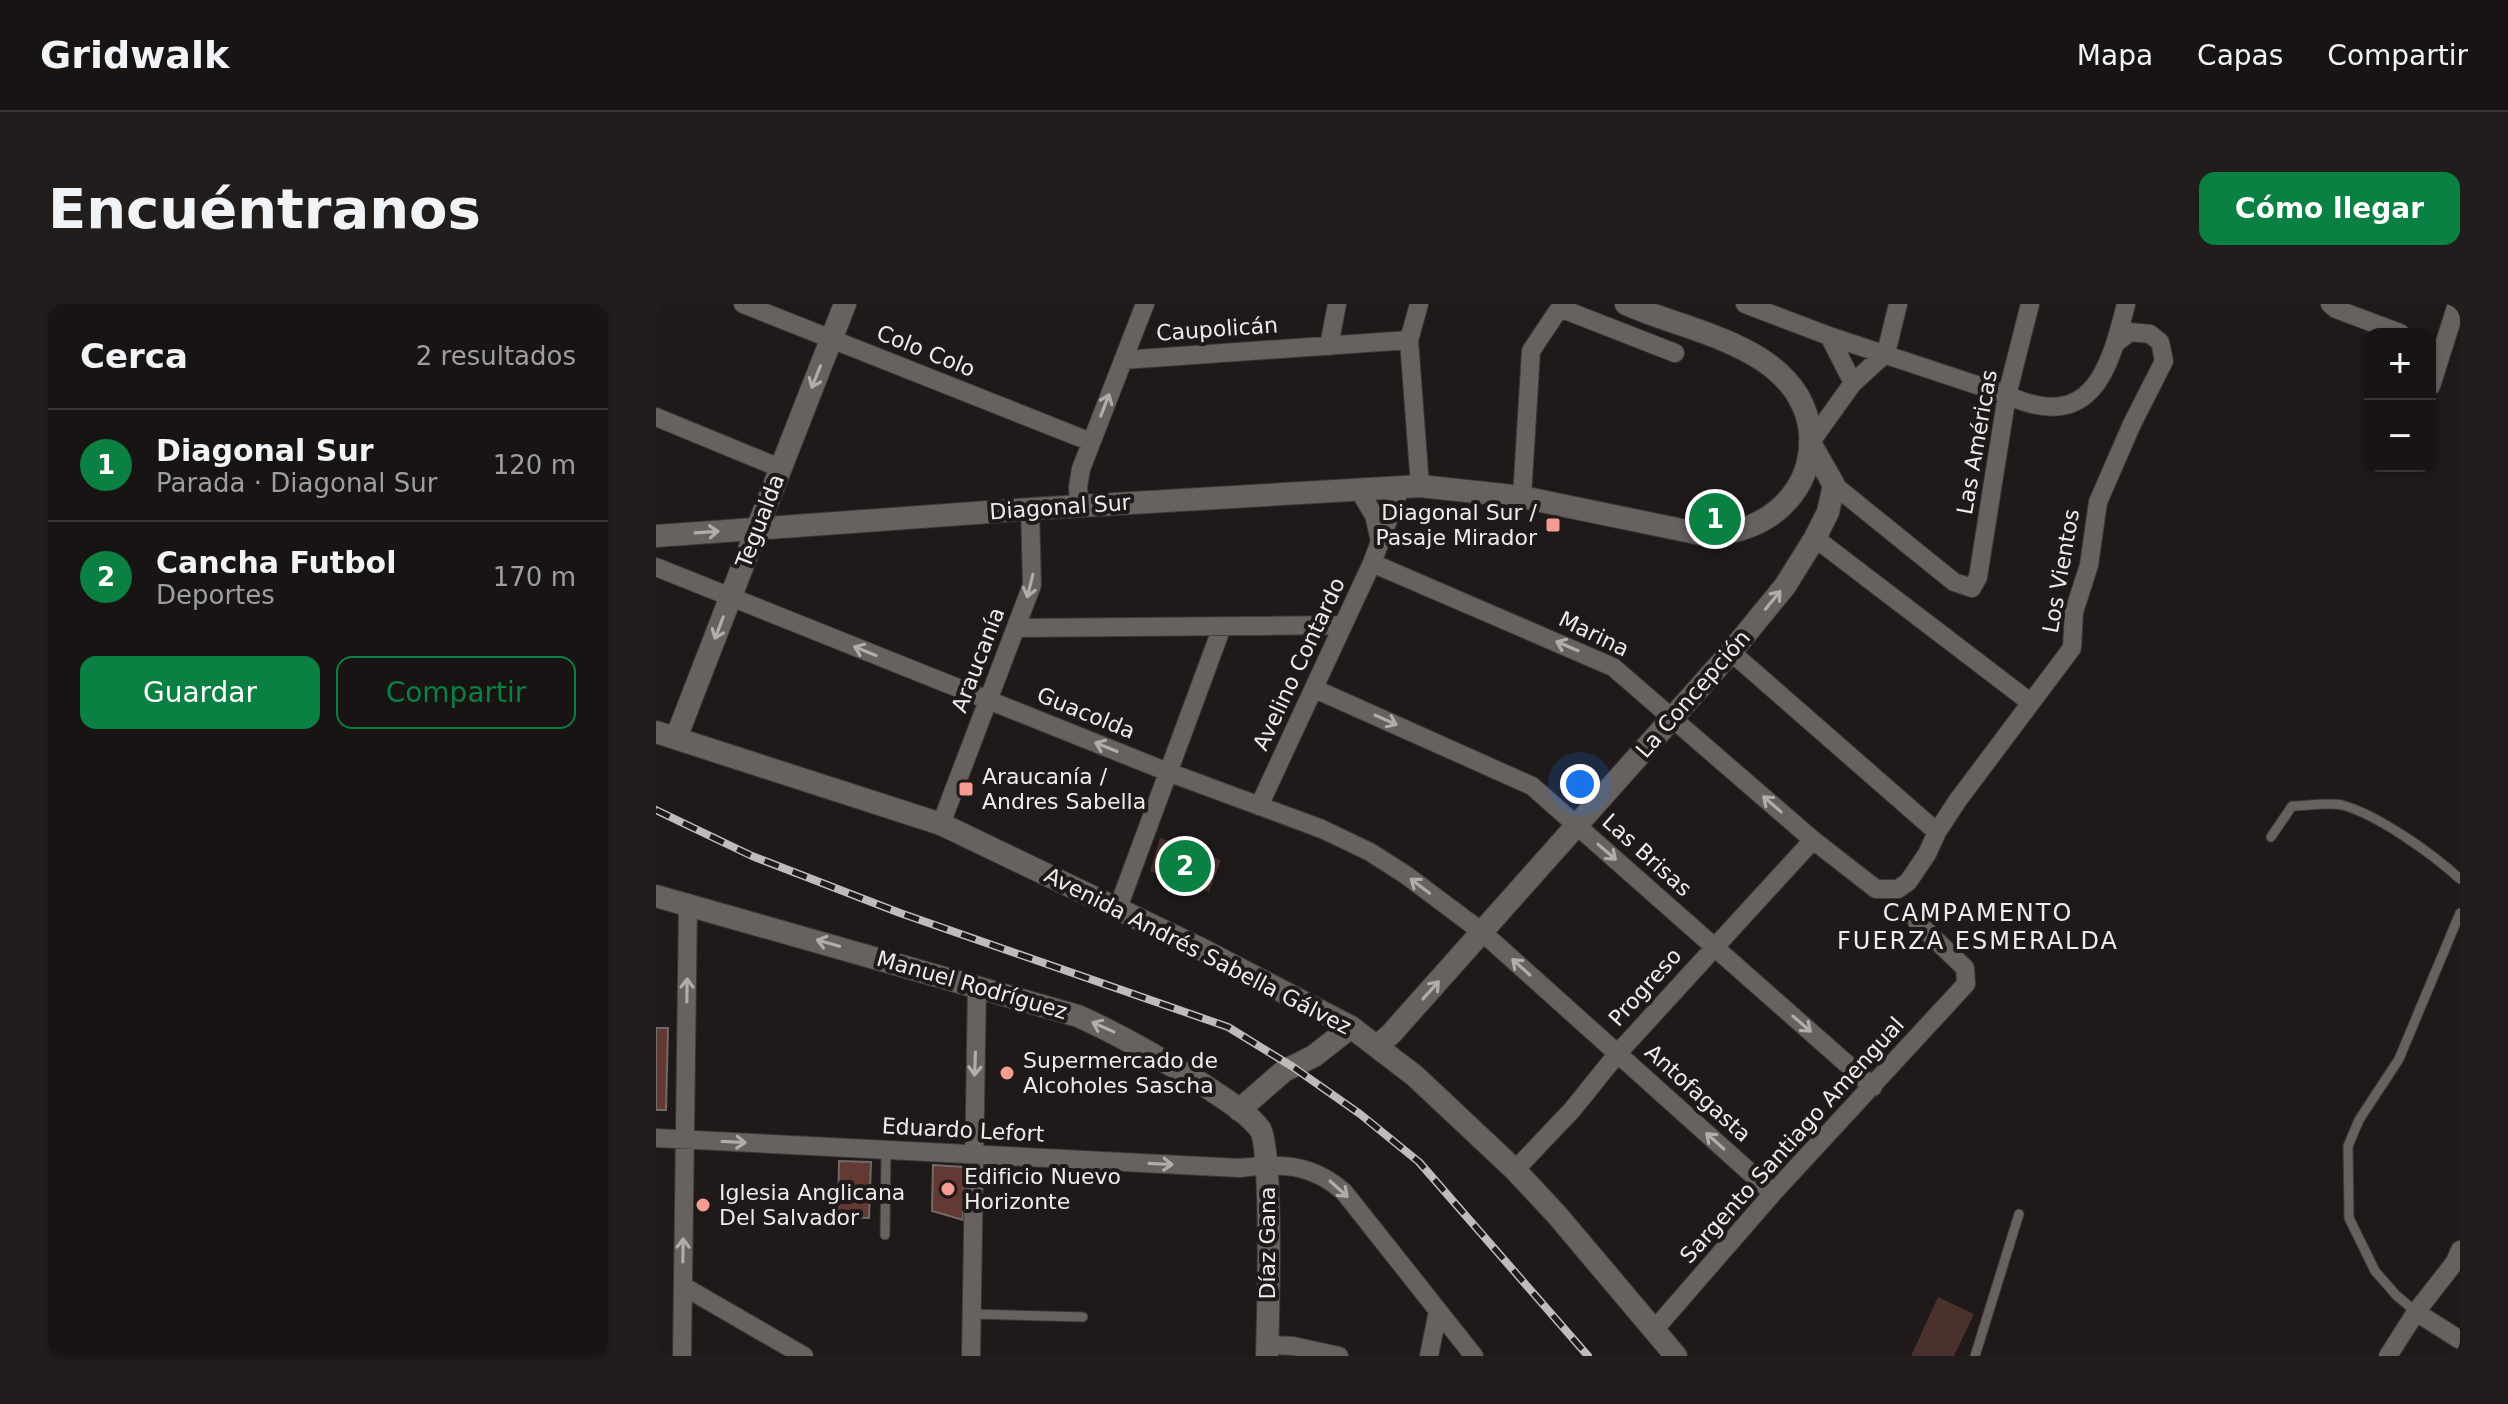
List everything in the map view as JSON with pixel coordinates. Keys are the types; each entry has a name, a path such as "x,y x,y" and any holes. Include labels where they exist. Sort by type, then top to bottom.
{"main road":[{"name":"Tegualda","path":"666,735 731,597 845,304"},
{"path":"1626,304 1742,348 1768,363 1786,380 1800,400 1808,420 1810,443 1834,485"},
{"name":"Diagonal Sur","path":"656,536 1410,486 1522,497 1701,534 1722,534 1743,529 1775,513 1798,487 1806,470 1810,443"},
{"name":"La Concepción","path":"1377,1046 1578,826 1785,586 1828,512 1834,485"},
{"name":"Avenida Andrés Sabella Gálvez","path":"666,735 941,824 1118,908 1351,1027 1415,1076 1515,1170 1676,1356"},
{"name":"Manuel Rodríguez","path":"656,896 1078,1016 1111,1030 1197,1081 1239,1110 1261,1131"},
{"path":"1239,1110 1284,1071 1314,1056 1351,1027"},
{"name":"Díaz Gana","path":"1261,1131 1267,1164 1267,1350"}],"street":[{"name":"Colo Colo","path":"743,304 1091,442"},
{"path":"1329,346 1337,304"},
{"name":"Avelino Contardo","path":"1259,806 1380,541 1410,486 1409,340 1419,304"},
{"path":"1745,304 1771,308 1829,336 2007,395 2030,406 2064,408 2079,401 2104,372 2116,343 2126,304"},
{"path":"1810,443 1853,383 1886,353 1898,304"},
{"name":"Las Américas","path":"1834,485 1954,582 1972,588 1978,577 2007,395 2030,304"},
{"path":"2330,304 2387,328"},
{"path":"2436,370 2457,304"},
{"path":"1079,506 1078,487 1091,442 1123,360 1139,306"},
{"path":"1522,497 1531,351 1557,312 1565,310 1675,353"},
{"name":"Los Vientos","path":"1876,889 1898,889 1908,882 1937,832 2072,648 2074,612 2089,565 2098,502 2164,361 2160,342 2150,334 2130,332 2116,343"},
{"path":"1829,336 1853,383"},
{"name":"Caupolicán","path":"1123,360 1409,340"},
{"path":"656,417 780,468"},
{"path":"1358,489 1371,508 1380,541"},
{"name":"Araucanía","path":"941,824 1017,628 1034,573 1030,509"},
{"path":"1815,538 2030,702"},
{"name":"Marina","path":"1372,563 1600,660 1626,676 1813,840 1876,889"},
{"name":"Guacolda","path":"656,567 1168,772 1322,829 1370,852 1406,875 1482,932"},
{"path":"1017,628 1343,625"},
{"path":"1118,908 1222,627"},
{"path":"1731,652 1937,832"},
{"name":"Las Brisas","path":"1315,689 1532,786 1873,1087"},
{"name":"Progreso","path":"1515,1170 1572,1110 1618,1053 1714,946 1813,840"},
{"path":"682,1356 688,903"},
{"name":"Sargento Santiago Amengual","path":"1654,1330 1773,1193 1966,984 1965,968 1917,922"},
{"name":"Antofagasta","path":"1482,932 1773,1193"},
{"path":"971,1356 977,986"},
{"name":"Eduardo Lefort","path":"656,1138 1239,1168 1267,1164"},
{"path":"1267,1164 1293,1165 1331,1181 1344,1192 1474,1356"},
{"path":"2388,1356 2416,1312 2455,1262 2460,1250"},
{"path":"683,1286 796,1354"},
{"path":"1429,1356 1438,1311"},
{"path":"2416,1312 2460,1340"},
{"path":"1267,1350 1293,1346 1339,1356"}],"lane":[{"path":"2271,837 2292,806 2342,805 2389,827 2441,861 2460,879"},
{"path":"2416,1312 2375,1271 2349,1218 2348,1146 2359,1120 2399,1059 2460,913"},
{"path":"885,1235 886,1150"},
{"path":"1975,1356 2019,1214"},
{"path":"971,1314 1083,1317"}],"shaded area":[{"path":"1160,838 1221,860 1209,892 1150,871"},
{"path":"1938,1297 1974,1314 1954,1356 1911,1356"}],"building":[{"path":"656,1028 668,1028 666,1110 656,1110"},
{"path":"839,1161 871,1162 869,1218 838,1217"},
{"name":"Edificio Nuevo Horizonte","path":"933,1165 964,1167 963,1220 932,1211"}],"railway":[{"path":"656,810 752,856 900,913 1228,1027 1360,1114 1419,1162 1588,1356"}],"place":[{"name":"Diagonal Sur","path":"1715,519"},
{"name":"Diagonal Sur / Pasaje Mirador","path":"1553,525"},
{"name":"Araucanía / Andres Sabella","path":"966,789"},
{"name":"Cancha Futbol","path":"1185,866"},
{"name":"Supermercado de Alcoholes Sascha","path":"1007,1073"},
{"name":"Edificio Nuevo Horizonte","path":"948,1189"},
{"name":"Iglesia Anglicana Del Salvador","path":"703,1205"}],"district":[{"name":"CAMPAMENTO FUERZA ESMERALDA","path":"1978,927"}]}
